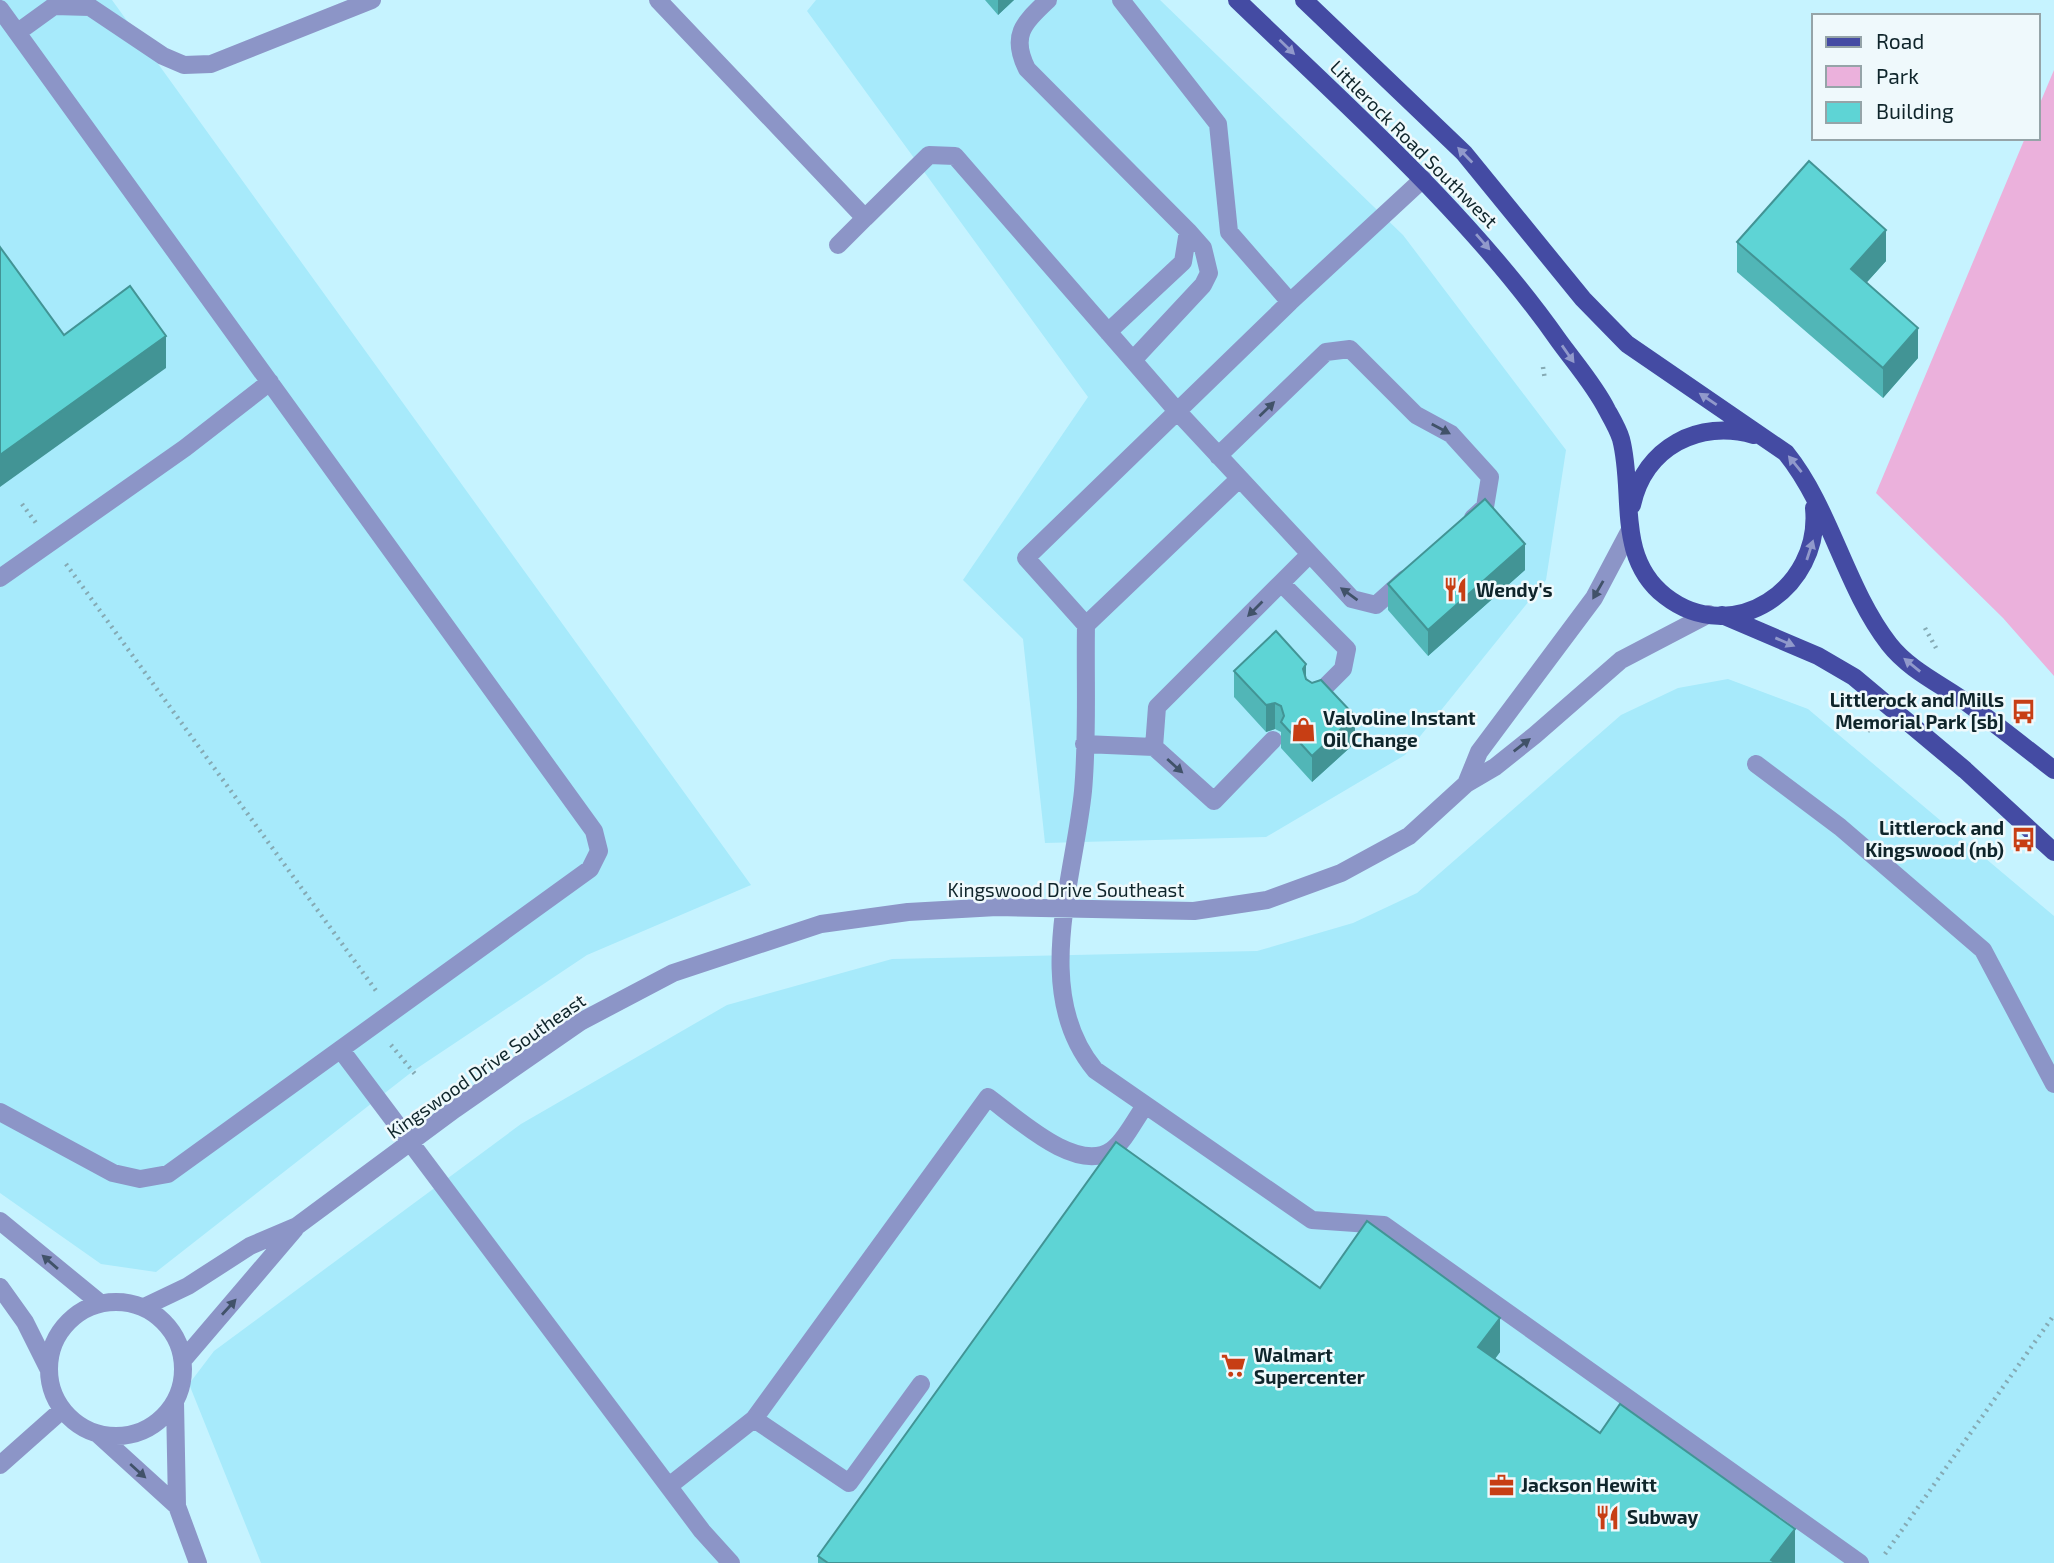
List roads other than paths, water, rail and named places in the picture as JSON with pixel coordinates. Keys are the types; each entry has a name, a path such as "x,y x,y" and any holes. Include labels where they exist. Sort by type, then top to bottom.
{"main road":[{"name":"Littlerock Road Southwest","path":"1237,0 1423,179 1486,245 1529,298 1605,406 1620,438 1633,548 1645,575 1665,597 1692,611 1716,615 1818,656 1854,677 1965,769 2054,852"},
{"name":"Littlerock Road Southwest","path":"1304,0 1464,153 1516,212 1555,265 1627,344 1786,453 1803,474 1813,500 1871,617 1890,646 1912,666 1968,704 2054,770"},
{"name":"Littlerock Road Southwest","path":"1630,524 1636,487 1652,461 1675,441 1704,430 1735,429 1764,438"},
{"name":"Littlerock Road Southwest","path":"1716,615 1750,611 1776,599 1796,580 1810,555 1816,527 1813,500"}],"street":[{"path":"18,32 54,6 90,7 163,56 184,65 211,64 372,0"},
{"path":"658,0 865,218"},
{"path":"1048,0 1029,18 1019,36 1018,52 1027,69 1188,231 1203,248 1209,273 1203,285 1133,360"},
{"path":"1121,0 1218,124 1229,232 1290,302"},
{"path":"0,9 594,831 599,851 590,869 169,1174 140,1179 113,1173 0,1112"},
{"path":"838,244 929,155 955,156 1177,411 1308,555 1352,599 1376,605 1416,569"},
{"path":"1423,179 1290,302 1026,558 1086,625 1083,789 1065,911 1063,1001 1068,1026 1079,1050 1096,1069 1145,1106 1312,1220 1384,1225 1860,1563"},
{"path":"1108,332 1183,262 1188,231"},
{"path":"1218,456 1326,352 1350,349 1416,415 1451,434 1490,477 1485,507 1456,534"},
{"path":"0,578 185,448 270,382"},
{"path":"1086,625 1239,479"},
{"name":"Kingswood Drive Southeast","path":"1466,784 1479,752 1594,598 1630,524"},
{"path":"1154,747 1157,707 1308,555"},
{"path":"1281,583 1347,649 1343,668 1314,698"},
{"name":"Kingswood Drive Southeast","path":"184,1359 297,1226 580,1022 673,973 821,924 908,912 984,908 1194,911 1267,900 1341,873 1409,836 1466,784 1494,767 1535,735 1621,660 1716,615"},
{"path":"1084,744 1154,747 1214,801 1273,740"},
{"path":"1756,764 1840,827 1983,950 2054,1084"},
{"path":"341,1050 669,1486 731,1563"},
{"path":"669,1486 754,1419 988,1097 1062,1149 1080,1157 1098,1158 1114,1149 1145,1106"},
{"path":"0,1221 100,1303"},
{"name":"Kingswood Drive Southeast","path":"145,1307 188,1286 250,1246 297,1226"},
{"path":"0,1287 25,1322 48,1368 52,1390 62,1410 78,1426 99,1435 121,1437 142,1432 162,1420 176,1402"},
{"path":"48,1368 52,1346 63,1327 79,1312 100,1303 122,1301 145,1307 163,1320 176,1337 184,1359 183,1381 176,1402 177,1506 198,1563"},
{"path":"754,1419 849,1483 921,1384"},
{"path":"0,1465 62,1410"},
{"path":"99,1435 177,1506"}],"place":[{"name":"Wendy's","path":"1456,590"},
{"name":"Littlerock and Mills Memorial Park [sb]","path":"2024,711"},
{"name":"Valvoline Instant Oil Change","path":"1303,729"},
{"name":"Littlerock and Kingswood (nb)","path":"2024,839"},
{"name":"Walmart Supercenter","path":"1234,1366"},
{"name":"Jackson Hewitt","path":"1501,1485"},
{"name":"Subway","path":"1607,1517"}]}
